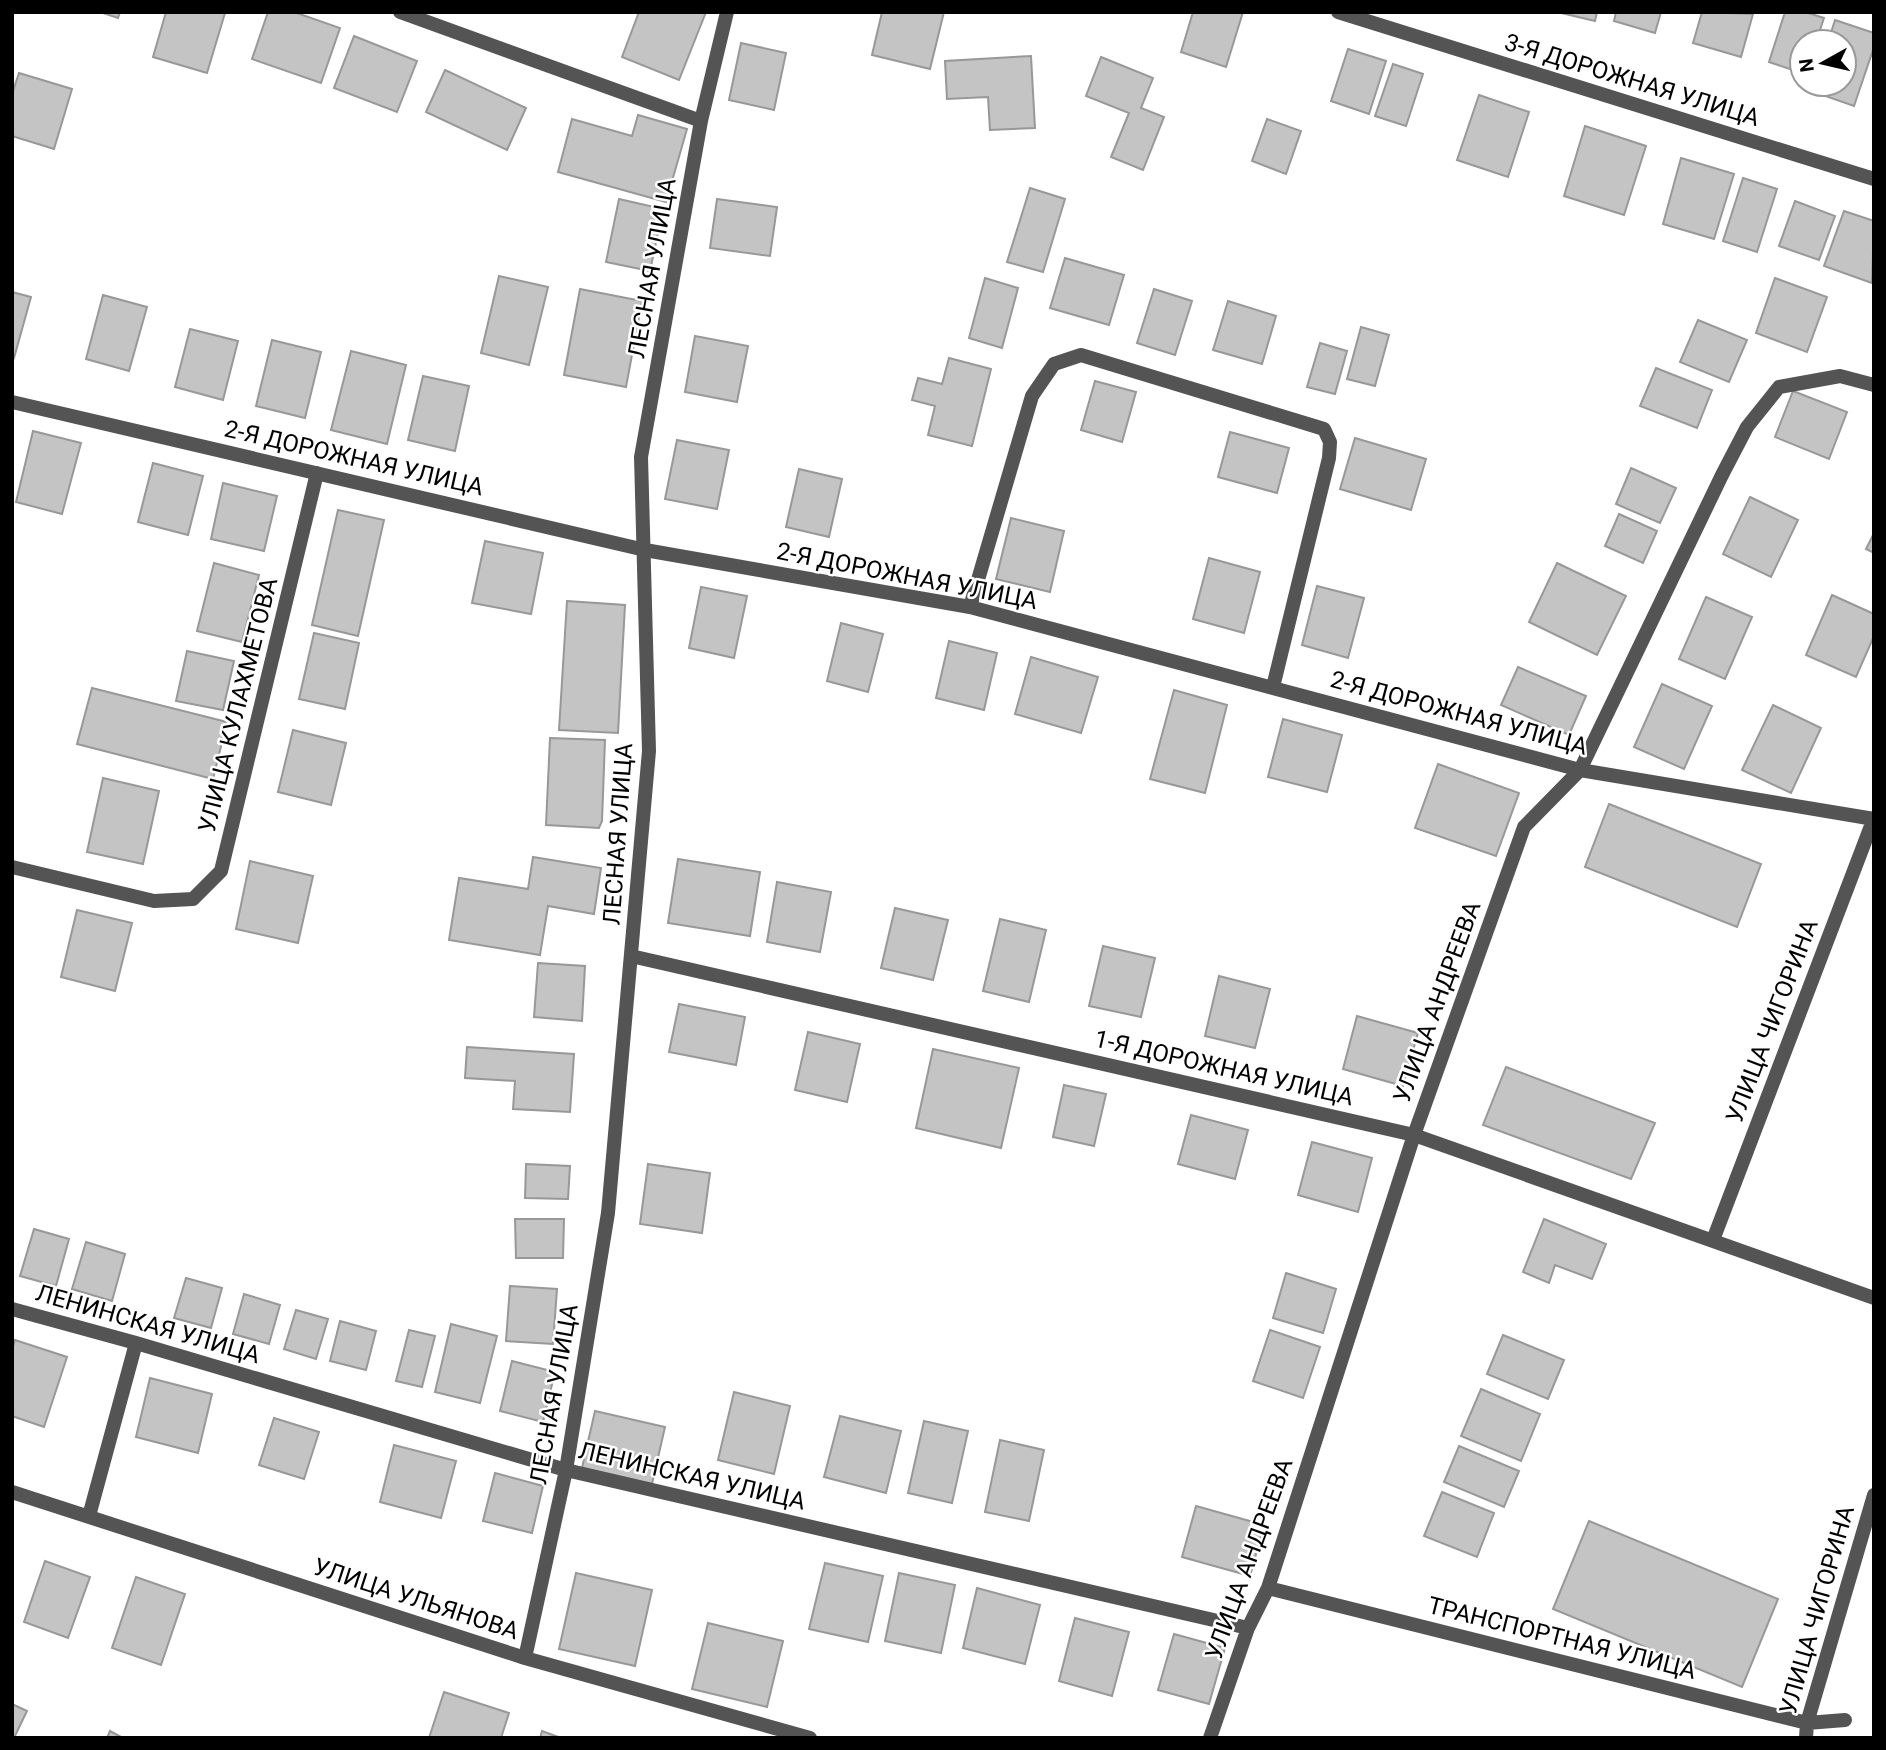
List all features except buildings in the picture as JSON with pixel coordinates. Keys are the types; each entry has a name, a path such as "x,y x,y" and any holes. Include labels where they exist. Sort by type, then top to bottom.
{"street":[{"path":"400,12 701,121"},
{"name":"ЛЕСНАЯ УЛИЦА","path":"524,1658 566,1470 608,1213 649,751 641,457 701,121 727,12"},
{"name":"3-Я ДОРОЖНАЯ УЛИЦА","path":"1338,12 1874,178"},
{"path":"970,607 1032,396 1054,364 1082,355 1324,429 1330,442 1329,458 1273,687"},
{"name":"УЛИЦА АНДРЕЕВА","path":"1210,1738 1248,1628 1268,1588 1414,1135 1524,827 1580,770 1747,427 1779,387 1840,376 1874,385"},
{"name":"2-Я ДОРОЖНАЯ УЛИЦА","path":"12,402 645,550 970,607 1580,770 1874,819"},
{"name":"УЛИЦА КУЛАХМЕТОВА","path":"12,867 154,901 193,899 221,871 317,473"},
{"name":"УЛИЦА ЧИГОРИНА","path":"1713,1240 1874,819"},
{"name":"1-Я ДОРОЖНАЯ УЛИЦА","path":"631,956 1414,1135 1874,1297"},
{"name":"ЛЕНИНСКАЯ УЛИЦА","path":"12,1310 136,1343 566,1470 1248,1628"},
{"path":"89,1516 136,1343"},
{"name":"УЛИЦА УЛЬЯНОВА","path":"12,1492 524,1658 810,1738"},
{"name":"УЛИЦА ЧИГОРИНА","path":"1805,1738 1874,1495"},
{"name":"ТРАНСПОРТНАЯ УЛИЦА","path":"1268,1588 1808,1723 1845,1720"}]}
